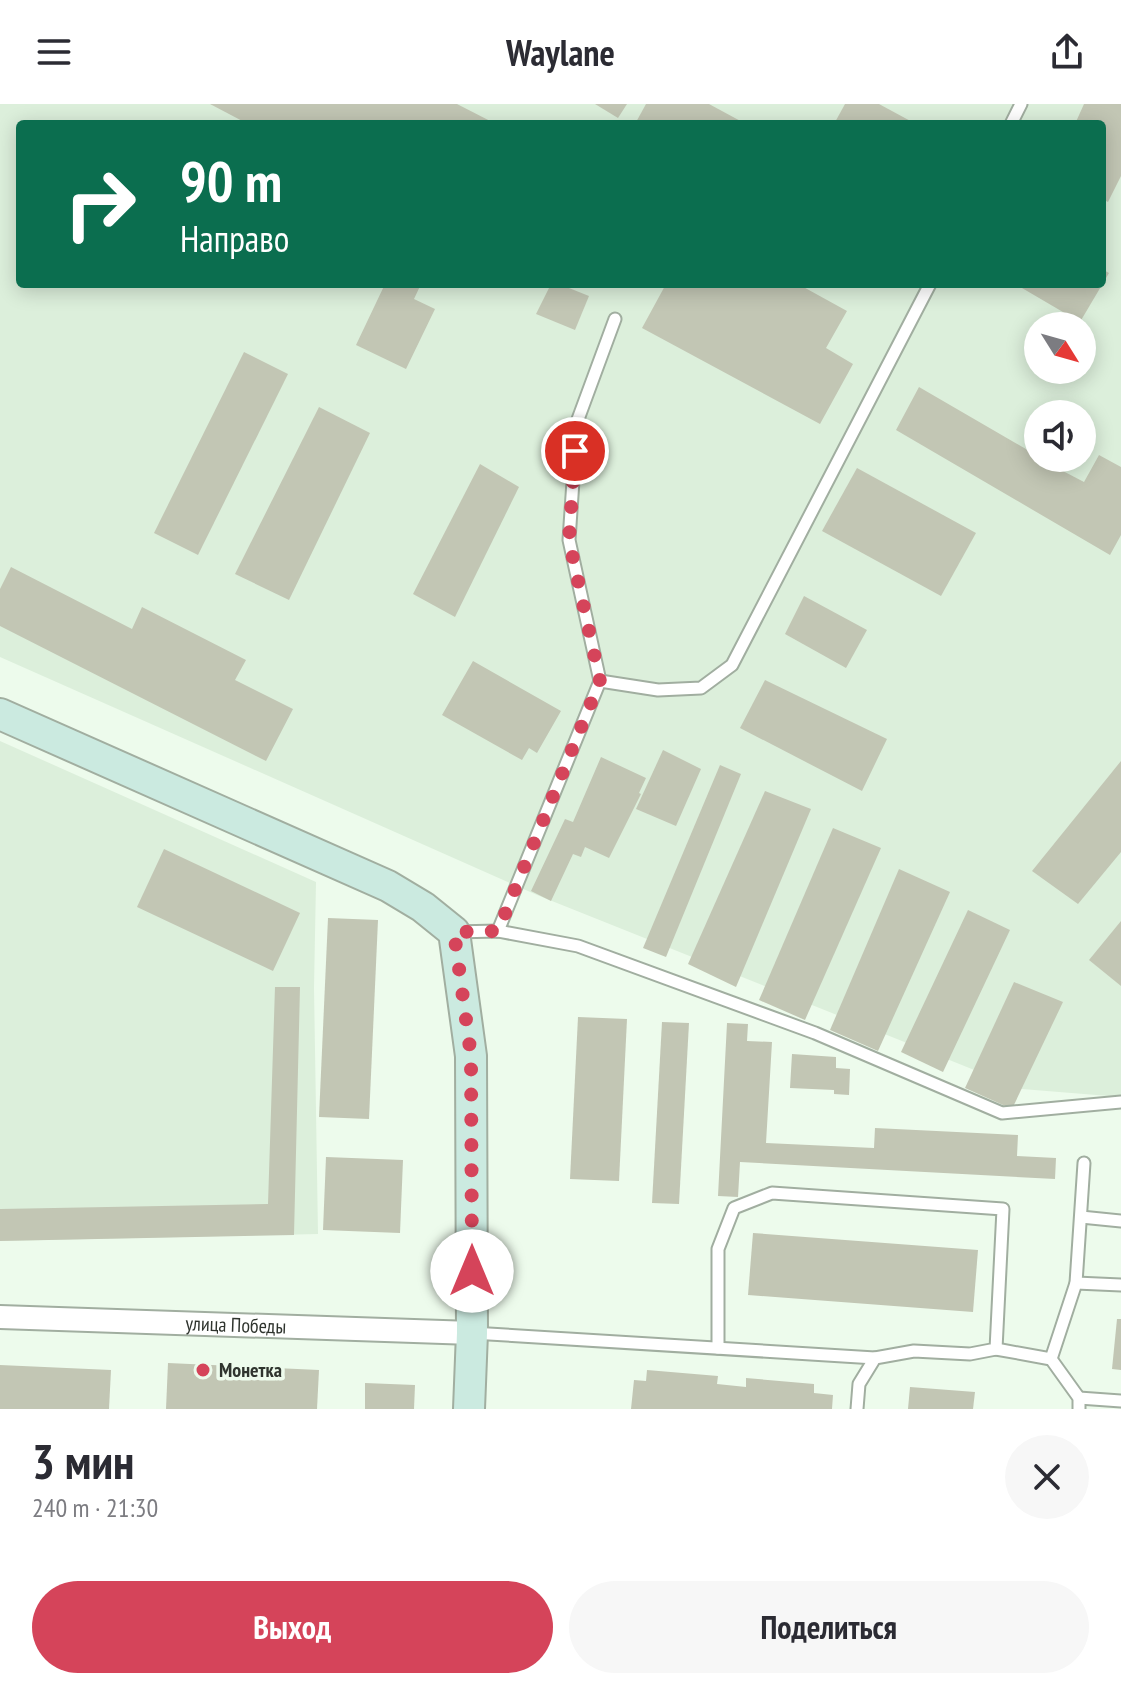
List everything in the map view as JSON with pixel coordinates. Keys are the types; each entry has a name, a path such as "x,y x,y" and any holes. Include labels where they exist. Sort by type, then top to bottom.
{"main road":[{"path":"0,714 388,886 423,907 454,932 471,1056 472,1333 469,1409"}],"street":[{"name":"улица Победы","path":"0,1317 472,1333"}],"lane":[{"path":"600,681 658,690 701,688 732,665 928,288"},
{"path":"498,931 600,681 569,540 577,422 615,319"},
{"path":"454,932 498,931 578,946 815,1033 1002,1113 1121,1102"},
{"path":"1051,1359 1076,1283 1084,1163"},
{"path":"718,1348 718,1249 734,1208 772,1193 1003,1209 996,1349"},
{"path":"1081,1217 1121,1221"},
{"path":"1076,1283 1121,1285"},
{"path":"472,1333 875,1358 914,1351 970,1354 996,1349 1051,1359 1079,1404 1121,1401"},
{"path":"857,1409 859,1384 875,1358"}],"shaded area":[{"path":"0,104 1121,104 1121,1097 1022,1089 537,895 0,657"},
{"path":"0,741 316,882 314,988 318,1234 0,1241"}],"building":[{"path":"210,104 457,104 488,120 240,120"},
{"path":"595,104 627,104 618,118"},
{"path":"646,104 709,104 739,120 637,120"},
{"path":"845,104 879,104 909,120 836,120"},
{"path":"1084,104 1121,104 1121,176 1108,202 1106,120 1077,120"},
{"path":"383,288 419,288 414,299 435,309 406,369 356,345"},
{"path":"549,288 569,288 589,296 575,330 536,314"},
{"path":"664,288 805,288 847,311 826,348 853,364 820,424 642,328"},
{"path":"1022,288 1100,288 1086,312 1063,312"},
{"path":"244,352 288,374 198,555 154,533"},
{"path":"919,387 1024,448 1024,472 1065,472 1084,482 1090,472 1096,472 1099,455 1121,467 1121,535 1110,555 896,430"},
{"path":"319,407 370,433 289,600 235,574"},
{"path":"480,464 519,487 455,617 413,594"},
{"path":"857,468 976,533 941,596 822,531"},
{"path":"11,567 132,629 142,607 246,660 235,680 293,709 266,761 0,626 0,589"},
{"path":"804,596 867,630 846,668 785,634"},
{"path":"473,661 561,711 537,753 529,748 522,760 442,715"},
{"path":"765,680 887,739 862,791 740,728"},
{"path":"663,750 701,769 676,826 636,809"},
{"path":"601,757 646,778 641,794 609,858 585,847 581,857 573,854 551,901 531,891 565,819 573,822"},
{"path":"1121,761 1121,852 1078,904 1032,871"},
{"path":"720,765 741,774 666,957 643,948"},
{"path":"765,791 811,809 736,987 688,964"},
{"path":"833,828 881,848 805,1020 759,1000"},
{"path":"164,849 300,913 273,971 137,907"},
{"path":"899,869 950,892 878,1051 830,1030"},
{"path":"968,910 1010,930 943,1072 901,1052"},
{"path":"328,918 378,920 369,1119 319,1117"},
{"path":"1121,921 1121,986 1089,960"},
{"path":"1014,982 1063,1002 1012,1109 965,1088"},
{"path":"275,987 300,987 294,1235 0,1241 0,1209 268,1204"},
{"path":"578,1017 627,1019 619,1181 570,1179"},
{"path":"662,1022 689,1023 679,1204 652,1203"},
{"path":"727,1023 748,1024 747,1041 772,1042 766,1143 874,1148 875,1128 1018,1135 1017,1156 1056,1158 1055,1179 740,1162 738,1197 718,1196"},
{"path":"792,1054 836,1057 836,1068 850,1069 849,1095 834,1094 834,1090 790,1088"},
{"path":"326,1157 403,1160 400,1233 323,1230"},
{"path":"753,1233 978,1250 973,1312 748,1295"},
{"path":"1117,1319 1121,1319 1121,1370 1112,1369"},
{"path":"168,1363 319,1370 317,1409 166,1409"},
{"path":"0,1365 111,1370 109,1409 0,1409"},
{"path":"647,1370 718,1376 717,1384 746,1387 746,1378 814,1384 814,1393 833,1395 832,1409 631,1409 634,1380 646,1381"},
{"path":"365,1383 415,1385 414,1409 365,1409"},
{"path":"910,1387 975,1392 973,1409 908,1409"}],"place":[{"name":"Монетка","path":"203,1370"}],"route":[{"path":"472,1271 471,1056 454,932 498,931 600,681 569,540 575,451"}]}
